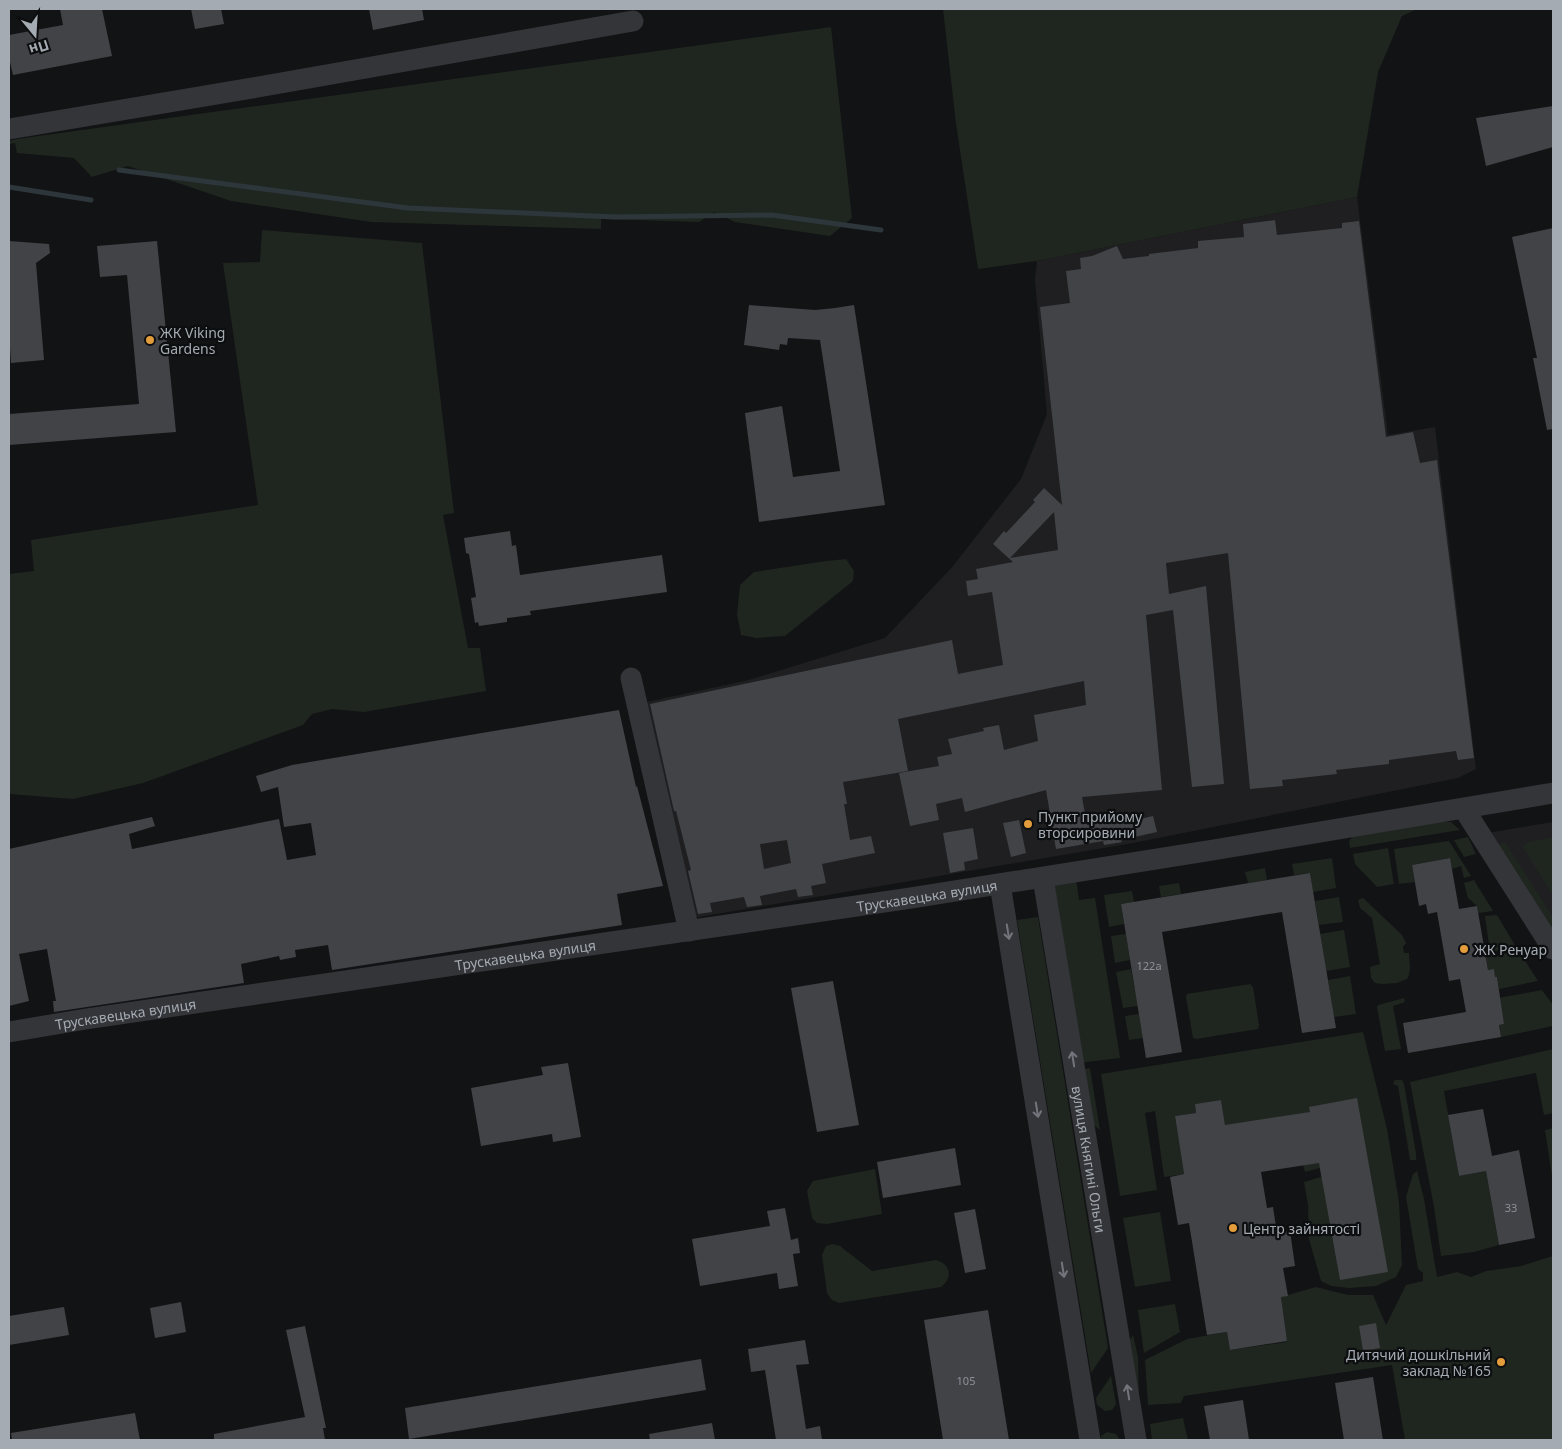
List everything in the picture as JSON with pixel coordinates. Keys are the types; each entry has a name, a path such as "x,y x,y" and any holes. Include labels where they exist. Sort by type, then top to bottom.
{"street":[{"path":"9,129 633,21"},
{"path":"630,678 690,930"},
{"path":"1553,793 1464,809 1553,949"},
{"name":"Трускавецька вулиця","path":"9,1032 86,1018 1043,878 1464,809"},
{"name":"вулиця Княгині Ольги","path":"1043,878 1136,1440"},
{"path":"1000,884 1090,1440"}],"shaded area":[{"path":"943,9 1417,9 1402,16 1378,72 1357,197 1037,261 978,269 956,124"},
{"path":"831,27 852,218 830,236 735,222 714,212 699,222 601,219 601,229 371,222 231,201 128,166 92,177 74,158 17,153 15,143 9,144 9,141 17,139"},
{"path":"1357,197 1388,435 1435,427 1476,769 1458,778 1133,843 693,918 642,703 749,680 885,638 953,566 1021,479 1047,414 1035,280 1037,261"},
{"path":"262,230 422,243 454,513 443,515 468,648 480,648 486,691 364,712 332,709 312,714 303,725 143,783 73,799 9,794 9,574 34,571 31,540 258,505 223,263 260,262"},
{"path":"846,559 854,571 853,581 785,636 756,638 741,635 737,614 740,585 754,572"},
{"path":"1437,822 1451,822 1460,830 1350,848 1349,841 1355,834"},
{"path":"1553,822 1553,939 1487,833"},
{"path":"1468,837 1476,854 1464,857 1454,840"},
{"path":"1553,837 1553,895 1523,846 1528,842"},
{"path":"1449,841 1471,876 1464,878 1461,866 1452,869 1449,858 1412,865 1415,882 1399,884 1394,849"},
{"path":"1505,842 1553,917 1553,942 1493,846"},
{"path":"1388,848 1394,884 1377,887 1355,864 1353,854"},
{"path":"1332,858 1336,888 1313,892 1310,873 1294,875 1292,864"},
{"path":"1265,868 1267,880 1248,883 1245,872"},
{"path":"1076,878 1079,900 1095,898 1120,1058 1078,1063 1054,881"},
{"path":"1474,880 1493,911 1478,913 1477,906 1468,898 1464,883"},
{"path":"1179,883 1181,894 1161,897 1159,886"},
{"path":"1132,891 1134,902 1121,904 1124,924 1109,927 1104,895"},
{"path":"1339,897 1343,922 1319,925 1315,901"},
{"path":"1363,898 1402,935 1406,943 1403,947 1404,953 1409,953 1410,970 1407,979 1397,983 1382,984 1375,983 1371,978 1370,967 1380,964 1372,918 1360,908 1358,900"},
{"path":"1497,915 1516,947 1490,952 1485,916"},
{"path":"1038,917 1108,1348 1091,1373 1017,920"},
{"path":"1344,930 1350,967 1326,971 1320,934"},
{"path":"1126,934 1130,960 1115,963 1111,936"},
{"path":"1519,951 1538,981 1499,989 1494,969 1488,970 1486,957"},
{"path":"1131,969 1138,1006 1123,1008 1116,972"},
{"path":"1350,976 1356,1014 1334,1017 1328,980"},
{"path":"1250,984 1253,987 1258,1029 1193,1038 1187,994"},
{"path":"1542,990 1553,1005 1553,1026 1501,1037 1499,1025 1504,1024 1498,998"},
{"path":"1404,998 1405,1002 1393,1006 1401,1049 1385,1051 1377,1007 1378,1005"},
{"path":"1139,1014 1143,1038 1129,1040 1125,1016"},
{"path":"1363,1032 1387,1129 1399,1202 1402,1265 1396,1277 1376,1286 1349,1288 1331,1286 1321,1281 1309,1239 1308,1205 1304,1182 1321,1177 1320,1168 1305,1172 1303,1165 1225,1125 1221,1100 1195,1104 1196,1113 1175,1116 1184,1174 1164,1177 1155,1111 1145,1113 1157,1190 1120,1196 1101,1074"},
{"path":"1553,1049 1553,1113 1544,1115 1536,1073 1444,1091 1459,1176 1486,1171 1499,1245 1474,1252 1441,1256 1434,1207 1410,1082"},
{"path":"1090,1068 1100,1130 1087,1119 1079,1070"},
{"path":"1395,1080 1402,1080 1404,1084 1416,1160 1410,1160 1398,1086 1393,1084"},
{"path":"1553,1128 1553,1183 1545,1130"},
{"path":"875,1169 882,1214 827,1224 817,1223 812,1218 807,1191 813,1181"},
{"path":"1417,1171 1424,1199 1437,1277 1457,1272 1471,1277 1486,1271 1521,1266 1553,1256 1553,1440 1405,1440 1392,1365 1184,1396 1181,1403 1148,1405 1145,1360 1187,1339 1227,1332 1230,1350 1287,1342 1281,1297 1316,1287 1348,1295 1373,1295 1386,1325 1406,1285 1423,1281 1423,1273 1418,1269 1406,1197 1413,1174"},
{"path":"1160,1212 1171,1281 1135,1287 1123,1218"},
{"path":"833,1244 840,1246 872,1271 936,1260 945,1265 949,1276 941,1287 839,1303 832,1300 827,1293 822,1255 826,1246"},
{"path":"1175,1304 1180,1332 1144,1353 1138,1310"},
{"path":"1133,1335 1138,1357 1139,1400 1123,1350"},
{"path":"1111,1376 1116,1404 1112,1410 1105,1411 1097,1405 1096,1398"},
{"path":"1183,1418 1188,1440 1152,1440 1150,1424"},
{"path":"1107,1432 1116,1434 1120,1440 1100,1440 1101,1436"}],"building":[{"path":"60,9 102,9 112,56 13,75 9,58 9,35 63,25"},
{"path":"191,9 221,9 224,24 195,29"},
{"path":"369,9 422,9 424,20 373,30"},
{"path":"1553,106 1553,147 1486,166 1476,118"},
{"path":"1275,220 1277,235 1342,228 1342,223 1359,221 1386,437 1413,432 1420,463 1437,460 1474,758 1458,760 1456,751 1389,760 1389,764 1336,770 1337,774 1282,780 1283,786 1250,789 1228,553 1166,563 1169,594 1206,586 1224,784 1192,787 1173,610 1146,615 1162,790 1082,797 1087,825 1118,819 1119,824 1153,816 1157,832 1121,840 1122,842 1104,845 1103,841 1056,849 1046,790 965,812 962,798 936,804 939,820 910,826 899,773 939,766 937,757 952,754 948,739 984,731 983,728 999,725 1004,750 1038,741 1034,715 1086,705 1084,681 898,719 908,771 843,782 847,804 844,804 850,840 871,836 875,853 822,864 826,883 811,886 813,895 798,897 796,889 760,896 762,905 747,907 744,897 710,903 712,912 698,914 688,871 691,870 676,811 674,811 650,704 952,640 958,674 1003,665 992,592 968,596 966,581 978,579 976,569 1013,562 993,544 1035,502 1033,500 1044,488 1062,505 1040,307 1070,303 1066,271 1081,269 1080,258 1092,256 1117,246 1123,259 1198,248 1198,241 1244,237 1243,224","holes":["1054,512 1058,550 1010,558","787,840 791,863 764,869 760,844"]},
{"path":"1553,228 1553,429 1547,430 1533,358 1537,358 1512,237"},
{"path":"9,241 49,244 50,253 36,263 44,360 11,363 9,334"},
{"name":"ЖК Viking Gardens","path":"157,241 176,432 9,445 9,414 139,404 127,275 100,277 97,246"},
{"path":"749,305 815,310 854,305 885,505 759,522 745,413 782,406 793,477 840,471 820,340 788,338 787,345 780,344 779,350 744,345"},
{"path":"510,531 512,546 516,545 520,575 662,555 667,592 530,611 531,615 507,618 507,622 479,626 478,622 475,623 471,598 476,597 469,554 466,553 464,538"},
{"path":"619,710 636,787 663,886 617,894 622,925 332,970 328,945 295,950 296,957 280,960 279,956 241,964 244,983 54,1012 53,1001 56,1001 47,949 19,954 29,1001 9,1006 9,849 152,817 155,826 129,834 132,849 279,819 287,860 316,855 311,823 284,827 278,787 261,792 256,776 292,765"},
{"path":"1019,820 1026,853 1011,857 1003,823"},
{"path":"973,828 978,859 964,862 965,870 950,873 943,833"},
{"name":"ЖК Ренуар","path":"1450,858 1459,909 1477,906 1488,970 1494,969 1495,977 1497,977 1504,1024 1499,1025 1501,1037 1408,1053 1403,1023 1466,1012 1460,979 1449,981 1437,912 1428,914 1426,904 1419,906 1412,865"},
{"path":"1310,873 1336,1028 1302,1033 1282,912 1162,932 1182,1052 1146,1058 1121,904"},
{"path":"833,981 859,1125 817,1132 791,988"},
{"path":"568,1063 581,1137 553,1142 552,1134 481,1146 471,1088 543,1075 541,1067"},
{"name":"Центр зайнятості","path":"1357,1098 1388,1272 1340,1280 1319,1163 1261,1172 1267,1208 1273,1207 1277,1233 1290,1231 1295,1266 1283,1268 1288,1296 1281,1297 1287,1341 1230,1350 1227,1332 1207,1335 1189,1223 1178,1225 1170,1177 1184,1174 1175,1116 1196,1113 1195,1104 1221,1100 1225,1125 1310,1112 1309,1107"},
{"path":"1483,1109 1492,1156 1519,1150 1535,1238 1499,1245 1486,1171 1459,1176 1448,1115"},
{"path":"955,1148 961,1185 883,1198 877,1162"},
{"path":"785,1208 791,1240 798,1238 800,1253 793,1254 798,1286 779,1289 777,1273 700,1286 692,1239 770,1226 767,1211"},
{"path":"975,1209 986,1269 965,1273 954,1213"},
{"path":"181,1302 186,1332 155,1338 150,1308"},
{"path":"64,1307 69,1335 9,1345 9,1316"},
{"path":"988,1310 1009,1440 943,1440 924,1320"},
{"path":"1376,1323 1380,1348 1363,1351 1359,1326"},
{"path":"305,1326 326,1428 323,1428 325,1440 214,1440 214,1434 305,1417 286,1330"},
{"path":"805,1340 809,1364 796,1365 806,1429 820,1426 822,1440 776,1440 765,1370 751,1372 748,1349"},
{"path":"701,1359 706,1390 409,1439 405,1408"},
{"path":"1373,1377 1383,1440 1344,1440 1335,1383"},
{"path":"1243,1400 1249,1440 1210,1440 1204,1406"},
{"path":"135,1413 140,1440 12,1440 11,1433"},
{"path":"712,1423 715,1440 650,1440 649,1434"}],"waterway":[{"path":"119,170 408,208 615,217 772,215 881,230"},
{"path":"9,187 91,200"}],"place":[{"name":"ЖК Viking Gardens","path":"150,340"},
{"name":"Пункт прийому вторсировини","path":"1028,824"},
{"name":"ЖК Ренуар","path":"1464,949"},
{"name":"Центр зайнятості","path":"1233,1228"},
{"name":"Дитячий дошкільний заклад №165","path":"1501,1362"}]}
